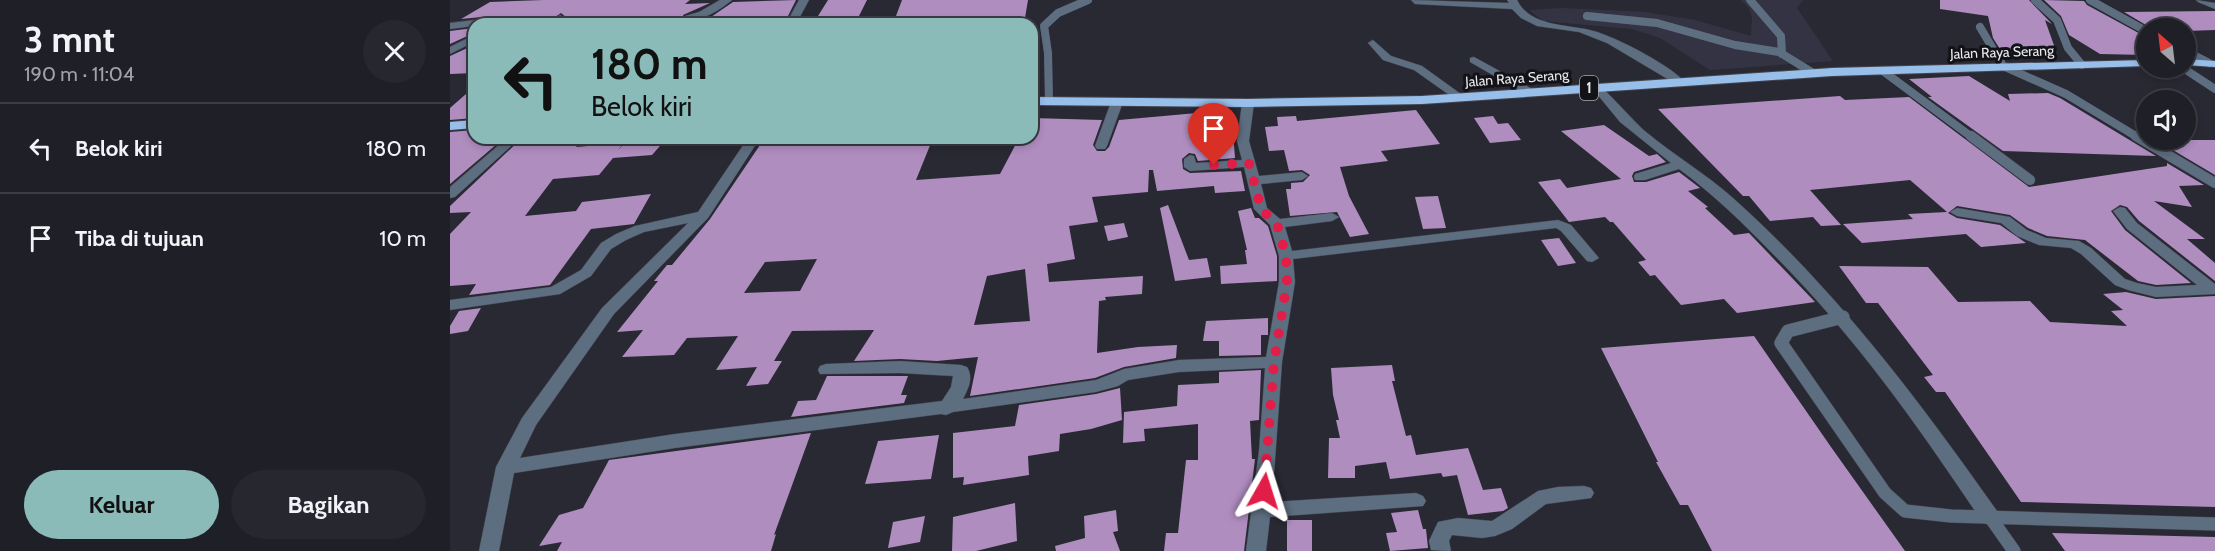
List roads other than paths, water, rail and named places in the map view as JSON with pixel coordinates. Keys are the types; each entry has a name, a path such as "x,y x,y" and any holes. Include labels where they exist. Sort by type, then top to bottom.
{"highway":[{"name":"Jalan Raya Serang","path":"1038,101 1248,103 1459,97 1813,73 2136,63"},
{"path":"2196,63 2212,63"},
{"path":"450,126 468,124"}],"street":[{"path":"706,0 719,0"},
{"path":"690,16 701,15 727,0"},
{"path":"794,18 804,0"},
{"path":"2201,0 2215,6"},
{"path":"1416,1 1487,6 1514,3 1525,17 1537,23 1584,31 1603,37 1680,82"},
{"path":"450,26 468,24"},
{"path":"1372,43 1387,58 1418,68 1459,97"},
{"path":"1474,60 1530,92"},
{"path":"1598,88 1610,106 1626,122 1742,214 1843,317 1910,399 1990,517"},
{"path":"1101,146 1118,102"},
{"path":"1248,103 1243,141 1261,209 1277,224 1286,256 1287,282 1274,362 1263,510 1256,551"},
{"path":"450,194 507,144"},
{"path":"489,551 506,467 528,423 608,311 703,215 750,144"},
{"path":"1190,159 1190,167 1249,163"},
{"path":"1640,177 1680,164"},
{"path":"1253,181 1302,176"},
{"path":"1957,212 2005,220 2022,233 2044,242 2074,244 2086,251 2120,282 2133,287 2156,292 2213,289"},
{"path":"2120,212 2132,226 2213,289"},
{"path":"450,305 555,291 586,273 606,246 621,237 640,229 703,215"},
{"path":"1277,224 1332,217"},
{"path":"1286,256 1558,224 1566,228 1592,258"},
{"path":"506,467 686,440 945,409 1096,386 1124,375 1179,366 1274,362"},
{"path":"826,370 900,367 961,371 962,377 958,391 945,409"},
{"path":"1449,551 1441,551 1440,539 1445,528 1459,525 1488,530 1504,524 1534,501 1544,497 1584,494"},
{"path":"1263,510 1416,501"}],"lane":[{"path":"1049,101 1048,53 1044,26 1050,18 1063,9 1088,0"},
{"path":"1750,0 1781,36 1782,54"},
{"path":"2035,0 2057,20 2068,48 2082,65"},
{"path":"2090,0 2136,25"},
{"path":"1587,16 1657,23 1735,45 1782,54 1813,73"},
{"path":"1980,27 2003,66 2083,103 2215,183"},
{"path":"2196,56 2212,63"},
{"path":"1883,71 2030,180"},
{"path":"2196,77 2215,89"},
{"path":"1843,317 1788,331 1781,343 1885,493 1905,511 1952,516 2215,524"},
{"path":"1990,517 2014,551"}]}
